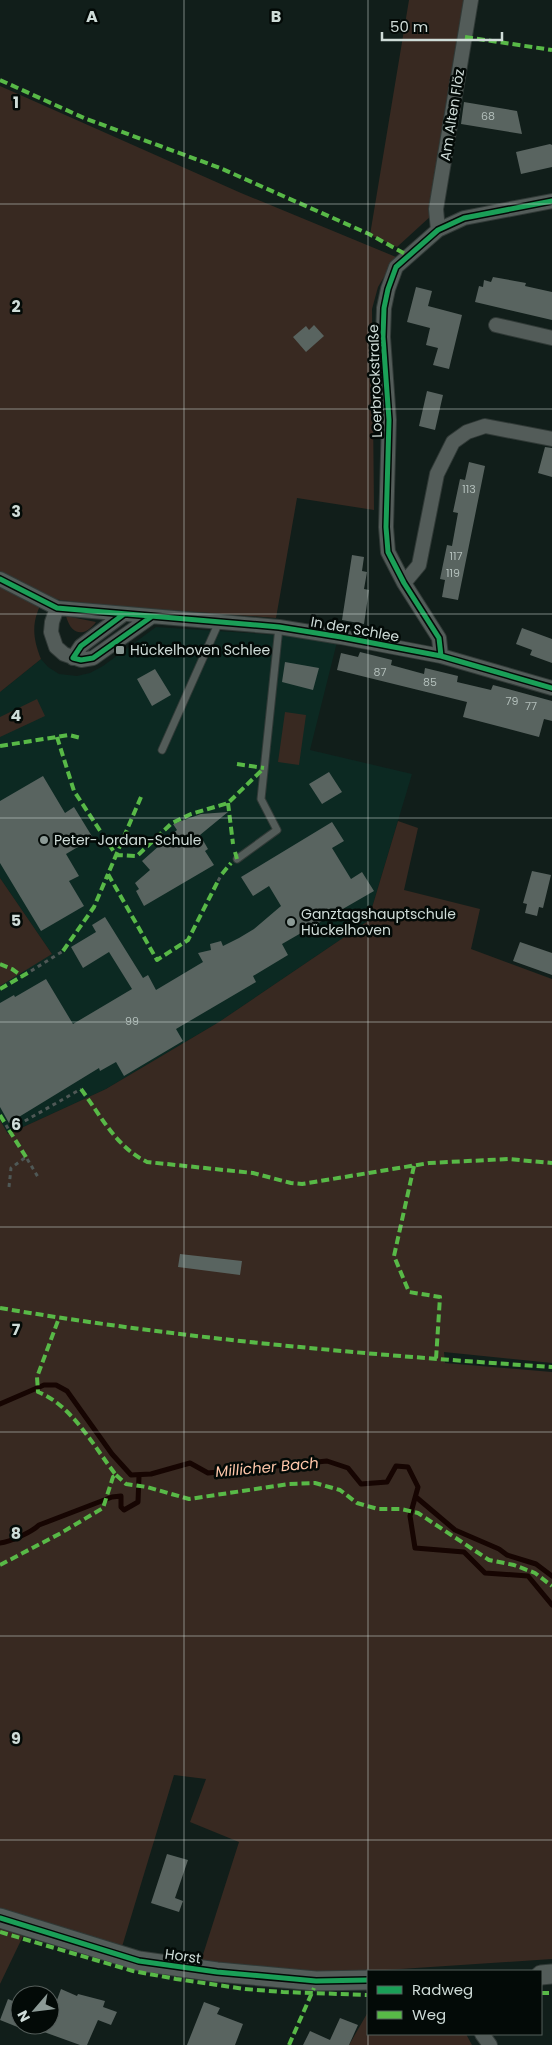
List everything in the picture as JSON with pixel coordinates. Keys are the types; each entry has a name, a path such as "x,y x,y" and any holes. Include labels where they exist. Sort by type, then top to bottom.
{"street":[{"name":"Am Alten Flöz","path":"438,230 436,209 471,0"},
{"name":"Loerbrockstraße","path":"441,656 439,638 404,583 388,552 386,527 389,420 383,336 384,308 388,289 396,267 438,230 464,218 552,201"},
{"path":"496,325 552,338"},
{"path":"404,583 419,565 437,474 453,442 467,432 485,426 552,440"},
{"path":"0,579 57,608 52,622 52,632 56,646 64,654 73,658 81,660 93,658 151,617"},
{"name":"In der Schlee","path":"57,608 279,628 341,637 441,656 552,688"},
{"path":"73,658 81,646 124,614"},
{"name":"Horst","path":"0,1918 139,1961 299,1980 367,1980"}],"lane":[{"path":"162,750 219,622"},
{"path":"237,859 277,830 261,799 279,628"}],"path":[{"path":"218,881 222,874"},
{"path":"31,971 63,951"},
{"path":"6,1125 9,1130 81,1089"},
{"path":"9,1187 11,1168 26,1157 38,1178"}],"shaded area":[{"path":"409,0 466,0 432,215 397,247 370,235"},
{"path":"0,86 241,193 396,257 378,287 372,309 374,510 297,498 276,618 103,605 60,600 45,596 37,612 34,627 41,659 0,692"},
{"path":"66,616 96,622 87,630 78,632 71,627"},
{"path":"156,627 323,638 337,642 310,750 412,774 368,921 219,1022 106,1089 8,1134 0,1120 0,982 52,954 0,878 0,692 41,659 48,667 59,674 77,676 90,673 103,666"},
{"path":"37,699 45,716 0,737 0,717"},
{"path":"285,712 306,715 299,765 278,762"},
{"path":"398,821 418,828 404,890 480,909 471,949 552,979 552,1363 444,1352 445,1363 552,1372 552,1959 310,1975 200,1964 239,1842 190,1822 206,1779 174,1775 121,1950 0,1910 0,1120 8,1134 106,1089 219,1022 368,921"},
{"path":"0,878 52,954 0,986"},
{"path":"0,1927 24,1934 0,1984"},
{"path":"367,2014 367,2035 467,2035 472,2045 349,2045"}],"building":[{"path":"464,102 517,111 522,134 461,124"},
{"path":"552,145 552,167 521,174 516,152"},
{"path":"493,277 526,283 525,286 552,292 552,320 475,302 479,286 483,287 484,280 491,282"},
{"path":"416,287 432,291 428,306 462,315 449,369 433,365 438,348 426,345 430,328 407,322"},
{"path":"314,325 324,336 306,352 293,337 306,326 309,330"},
{"path":"427,391 443,395 435,430 419,426"},
{"path":"545,447 552,448 552,477 538,473"},
{"path":"469,462 485,466 458,600 442,597 445,580 440,579 447,545 452,546 458,513 453,512 460,479 465,480"},
{"path":"352,555 364,557 362,571 367,572 364,589 369,590 364,624 342,620"},
{"path":"522,628 552,639 552,663 530,655 532,650 516,644"},
{"path":"360,652 392,660 391,665 424,674 425,668 458,676 457,682 491,690 493,685 552,701 552,721 544,719 539,737 463,717 467,702 337,670 341,653 358,657"},
{"path":"285,662 319,668 313,690 282,682"},
{"path":"155,669 171,695 152,706 137,679"},
{"path":"329,772 342,792 322,804 309,784"},
{"name":"Peter-Jordan-Schule","path":"43,776 65,813 74,807 93,838 66,854 79,876 69,881 84,906 41,931 0,863 0,801"},
{"path":"228,812 200,835 208,849 205,851 214,865 144,906 136,891 139,889 135,883 150,870 142,861 177,830 173,824 201,814"},
{"path":"332,822 344,841 332,848 351,879 362,872 374,891 282,944 288,955 253,976 256,982 176,1029 183,1041 124,1076 116,1062 100,1071 99,1068 9,1123 0,1107 0,1003 14,995 15,997 46,979 73,1024 132,989 109,952 83,968 71,947 96,932 92,925 105,917 143,978 148,975 156,990 203,962 198,953 211,950 210,944 221,941 223,946 239,938 254,929 281,906 269,886 253,896 241,877"},
{"path":"532,871 551,875 543,908 539,907 537,916 525,913 527,904 523,903"},
{"path":"520,942 552,953 552,975 513,961"},
{"path":"180,1254 242,1261 240,1275 178,1267"},
{"path":"167,1854 188,1860 175,1898 183,1901 179,1912 151,1903"},
{"path":"61,1989 77,1996 78,1994 105,2001 103,2007 117,2012 111,2025 98,2020 87,2045 80,2045 52,2035 60,2035"},
{"path":"8,1999 10,2000 10,2024 0,2020"},
{"path":"204,2002 220,2008 217,2014 243,2024 235,2045 187,2045"},
{"path":"340,2018 358,2025 349,2045 303,2045 310,2031 330,2040"}],"waterway":[{"name":"Millicher Bach","path":"0,1404 44,1385 56,1385 67,1391 112,1454 131,1475 151,1474 190,1463 208,1473 327,1461 348,1468 361,1484 387,1482 396,1466 408,1467 418,1487 410,1516 415,1548 464,1552 485,1573 528,1576 552,1605"},
{"name":"Millicher Bach","path":"0,1543 21,1536 39,1525 112,1497 121,1496 121,1507 124,1510 138,1502 139,1476"},
{"name":"Millicher Bach","path":"416,1497 455,1530 499,1549 507,1555 536,1564 552,1576"}],"marked path":[{"path":"465,37 552,50"},
{"path":"0,80 84,118 220,168 369,234 409,256"},
{"path":"0,746 69,735 81,738"},
{"path":"57,737 74,791 116,855 137,856 172,823 191,814 228,803 264,768"},
{"path":"237,764 264,768"},
{"path":"141,797 108,874 157,960 188,940 218,881"},
{"path":"228,803 233,844"},
{"path":"235,852 237,859"},
{"path":"222,874 231,863"},
{"path":"63,951 94,907 108,874"},
{"path":"0,964 22,976"},
{"path":"0,989 31,971"},
{"path":"81,1089 102,1120 126,1148 147,1162 253,1173 302,1184 429,1163 508,1159 552,1163"},
{"path":"0,1115 6,1125"},
{"path":"9,1130 26,1157"},
{"path":"414,1166 394,1256 409,1292 440,1297 436,1359"},
{"path":"0,1308 137,1329 275,1345 552,1367"},
{"path":"0,1565 61,1533 103,1508 113,1477 116,1475 72,1417 50,1398 38,1392 37,1377 59,1318"},
{"path":"116,1475 126,1484 147,1487 189,1499 289,1484 315,1483 340,1490 357,1503 378,1509 401,1509 418,1513 489,1560 514,1565 535,1573 552,1586"},
{"path":"0,1932 133,1971 176,1979 245,1989 367,1995"},
{"path":"289,2045 314,1988"},
{"path":"542,1993 552,1993"}],"cycle path":[{"path":"441,656 439,638 404,583 388,552 386,527 389,420 383,337 384,308 388,289 396,267 438,230 464,218 552,201"},
{"path":"0,579 57,608 279,627 341,637 441,656 552,688"},
{"path":"124,614 81,646 73,658 81,660 93,658 151,617"},
{"path":"0,1918 139,1961 217,1972 316,1981 367,1980"}],"place":[{"name":"Hückelhoven Schlee","path":"120,650"},
{"name":"Peter-Jordan-Schule","path":"44,840"},
{"name":"Ganztagshauptschule Hückelhoven","path":"291,922"}]}
